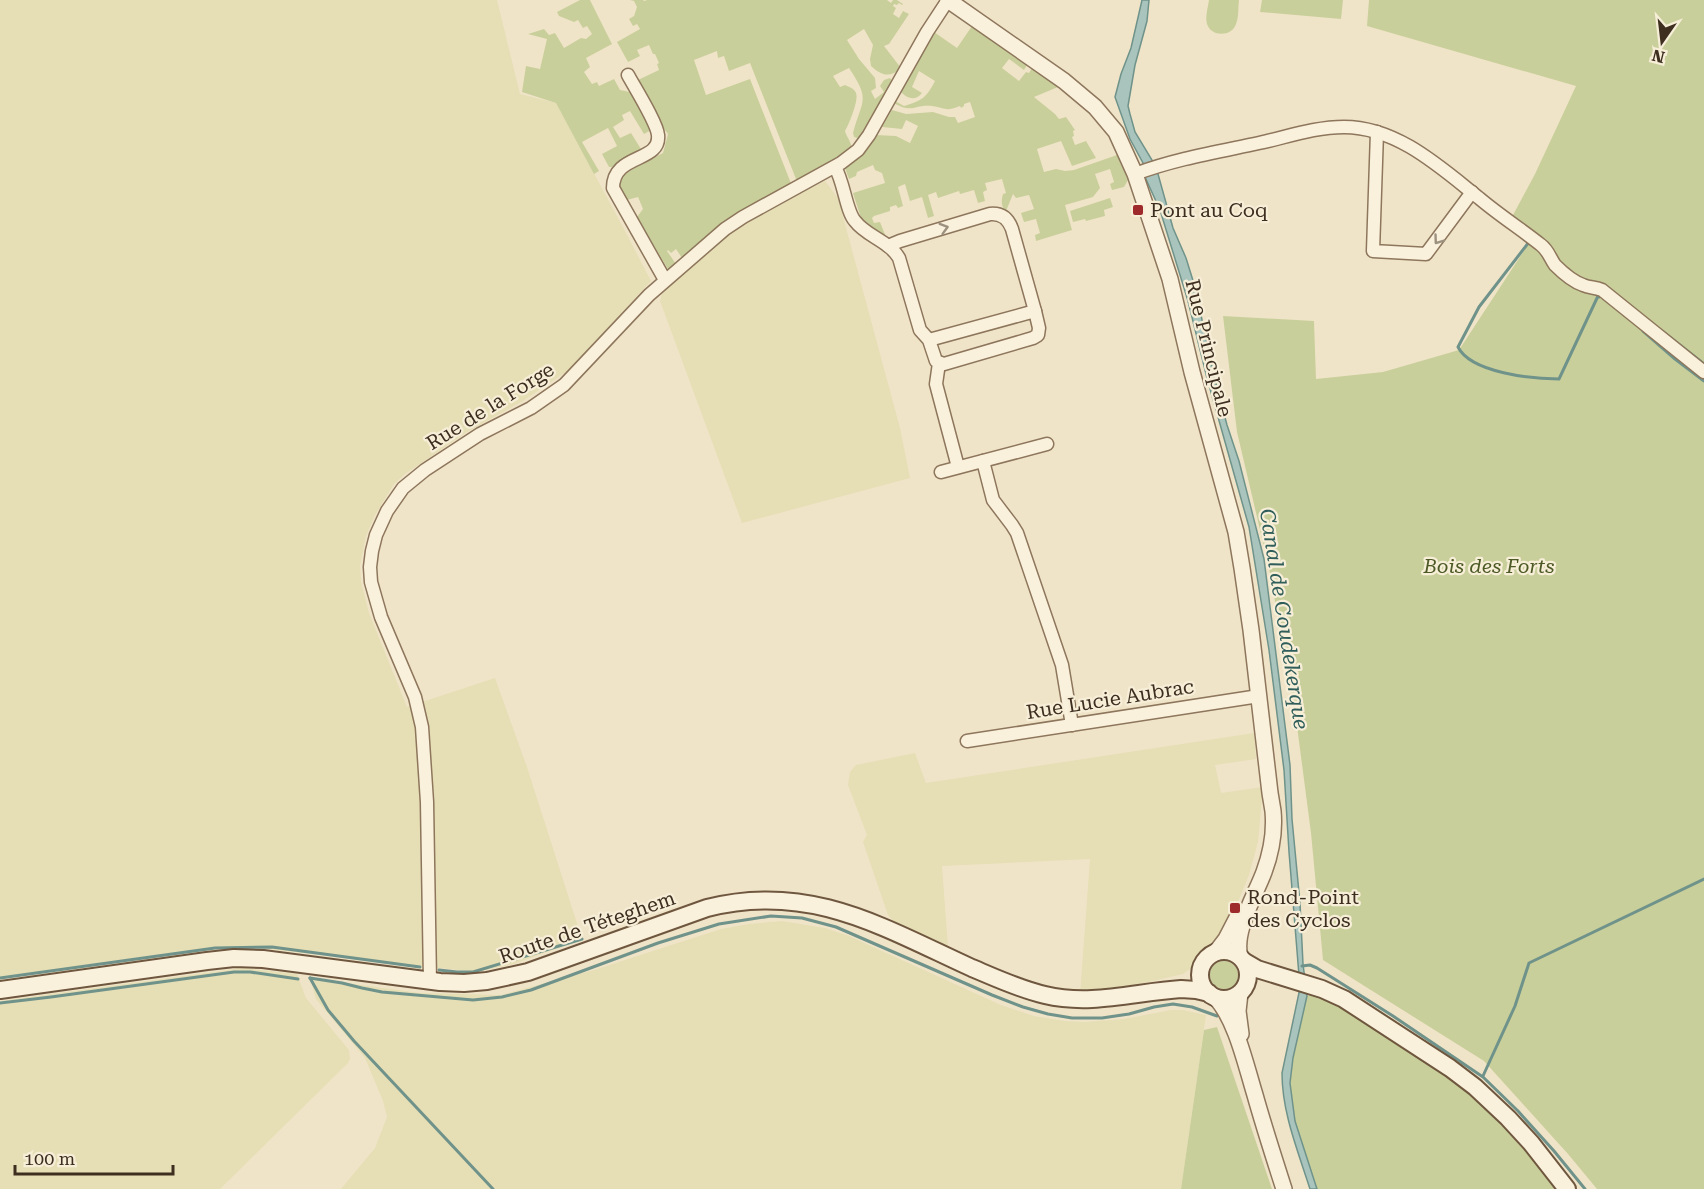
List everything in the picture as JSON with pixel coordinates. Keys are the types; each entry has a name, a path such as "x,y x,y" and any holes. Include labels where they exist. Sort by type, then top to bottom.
{"main road":[{"name":"Route de Téteghem","path":"0,990 234,958 263,959 430,981 471,983 519,975 707,908 736,902 778,900 807,903 855,916 1034,993 1085,1000 1186,989 1212,995"},
{"path":"1293,981 1258,983 1228,999 1212,995 1201,982 1200,973 1207,957 1216,952 1228,951 1254,968 1316,987 1344,999 1468,1081 1516,1126 1567,1189"},
{"path":"1242,990 1248,976 1243,960"},
{"name":"Route de Téteghem","path":"1136,994 1180,980 1195,973 1202,966"}],"street":[{"name":"Rue de la Forge","path":"430,981 424,737 415,697 374,596 370,567 376,535 391,504 407,484 465,443 531,408 557,390 581,368 644,300 725,229 737,220 835,167 853,154 866,140 927,32 948,0"},
{"name":"Rue Principale","path":"948,0 1056,75 1095,107 1116,132 1138,173 1170,279 1192,372 1231,511 1242,568 1274,817 1272,842 1263,874 1238,943 1243,960"},
{"path":"628,75 657,129 658,140 651,152 617,171 614,188 616,196 665,280"},
{"path":"1138,173 1158,165 1330,128 1357,128 1377,132 1428,158 1541,245 1553,262 1564,272 1581,285 1602,290 1704,372"},
{"path":"1377,132 1373,251 1426,254 1472,192"},
{"path":"835,167 841,177 855,221 888,246 899,258 920,330 929,340 939,363 944,364 1036,337 1039,333 1012,228 1002,216 990,214 888,246"},
{"path":"929,340 1035,311"},
{"path":"939,363 936,384 958,467"},
{"path":"940,472 1047,444"},
{"path":"983,461 991,496 1017,532 1061,660 1072,725"},
{"name":"Rue Lucie Aubrac","path":"967,741 1259,696"},
{"name":"Rue Principale","path":"1216,952 1237,919 1260,858 1270,793"},
{"path":"1242,990 1238,1003 1245,1063"},
{"path":"1212,995 1228,1016 1284,1189"}],"shaded area":[{"path":"0,0 497,0 520,94 556,103 651,281 569,370 523,401 467,432 394,484 375,515 366,536 360,566 361,581 369,613 407,707 495,678 527,767 582,939 514,964 476,972 249,947 218,948 0,978"},
{"path":"825,181 838,198 900,428 910,478 742,523 660,301 662,294 669,286 739,226"},
{"path":"1254,733 1256,759 1215,765 1221,793 1263,787 1258,842 1249,875 1224,936 1216,946 1201,955 1194,966 1183,974 1080,995 1090,859 942,866 948,947 897,925 888,915 863,842 867,835 848,785 850,772 856,765 915,753 926,783"},
{"path":"782,921 825,928 849,936 1001,1005 1034,1016 1084,1022 1124,1019 1171,1010 1206,1015 1181,1189 341,1189 375,1148 387,1117 383,1101 365,1058 316,999 310,978 420,993 501,995 594,970 721,929"},
{"path":"242,968 297,974 306,998 349,1050 350,1059 220,1189 0,1189 0,1001"}],"green space":[{"path":"580,0 590,0 612,44 586,58 590,67 584,72 592,84 597,82 599,86 614,79 620,90 630,92 651,130 644,134 630,111 622,115 624,120 613,127 620,138 631,133 641,149 612,167 609,167 602,154 617,146 608,128 582,142 599,171 594,174 556,103 522,92 526,66 540,69 547,39 528,34 544,29 549,35 555,33 564,48 592,34 587,26 583,28 578,20 574,22 559,16 557,12"},
{"path":"630,0 887,0 891,3 897,0 903,4 894,4 896,8 893,14 899,18 903,11 909,14 889,44 884,46 901,68 886,74 871,66 873,45 864,29 847,40 875,78 876,88 871,91 875,99 884,92 880,86 884,80 890,78 893,82 880,107 860,137 857,138 853,133 863,100 860,87 849,68 833,76 840,87 845,85 853,89 857,96 845,131 851,149 835,162 798,184 750,63 729,71 724,56 718,58 717,51 694,60 706,95 750,79 792,186 682,258 676,249 671,253 668,250 676,264 669,271 637,217 643,209 638,197 627,200 619,186 622,175 663,153 668,134 638,80 659,70 655,54 649,45 637,50 640,56 628,62 617,42 640,29 637,24 633,26 629,19 634,16 637,7 634,1"},
{"path":"1209,0 1239,0 1234,28 1222,34 1209,28 1206,18"},
{"path":"1262,0 1343,0 1341,19 1260,12"},
{"name":"Bois des Forts","path":"1369,0 1704,0 1704,1189 1597,1189 1484,1061 1323,960 1311,833 1295,711 1269,568 1237,432 1223,316 1314,321 1316,379 1383,372 1459,350 1531,240 1513,215 1576,86 1367,26"},
{"path":"972,26 1027,65 1024,70 1009,59 1002,68 1019,81 1032,68 1058,87 1034,97 1059,119 1066,117 1075,130 1072,137 1075,145 1086,141 1096,158 1072,166 1061,141 1037,149 1044,172 1056,169 1074,170 1117,155 1128,180 1124,187 1112,190 1110,184 1114,182 1110,169 1095,174 1100,188 1093,197 1065,205 1072,230 1036,241 1035,235 1040,233 1036,219 1024,222 1021,213 1034,209 1029,195 1016,198 1013,194 1006,211 1002,203 1003,194 1006,193 1002,179 985,183 987,190 983,192 985,201 978,203 974,190 960,194 959,191 938,198 936,192 928,195 934,216 928,218 922,197 910,201 905,184 898,187 903,206 890,207 890,211 872,218 874,223 880,222 886,237 861,218 853,193 885,183 882,173 875,170 873,165 857,172 856,176 849,179 845,168 862,155 876,135 896,136 910,143 918,126 906,120 902,129 882,127 892,110 906,114 933,112 955,117 958,123 975,117 970,102 961,108 960,106 948,109 932,106 905,108 894,103 895,101 904,106 916,102 923,98 932,87 935,81 919,71 912,87 922,93 912,98 901,92 934,32 957,48"},
{"path":"1110,198 1113,207 1104,210 1105,216 1073,222 1070,211"},
{"path":"1224,961 1234,965 1238,975 1234,985 1224,989 1214,985 1210,975 1214,965"},
{"path":"1311,995 1351,1012 1459,1083 1510,1131 1557,1189 1317,1189 1296,1122 1290,1082 1296,1039 1307,996"},
{"path":"1217,1027 1272,1189 1181,1189 1204,1030"}],"water":[{"path":"1142,0 1149,0 1147,21 1135,65 1128,106 1135,132 1158,174 1173,228 1195,287 1214,376 1264,559 1290,765 1292,819 1307,996 1293,1058 1290,1083 1295,1121 1317,1189 1310,1189 1292,1132 1283,1088 1282,1073 1300,988 1284,770 1269,650 1249,527 1188,301 1160,210 1115,97 1131,48"}],"waterway":[{"path":"1529,242 1479,307 1458,347 1465,356 1489,369 1504,373 1559,379 1599,297"},
{"path":"1643,331 1704,381"},
{"path":"1662,331 1704,364"},
{"path":"1483,1076 1515,1006 1529,963 1704,879"},
{"path":"310,978 382,992 473,1000 502,997 531,990 658,943 719,924 771,916 802,918 836,927 992,995 1048,1014 1072,1018 1102,1018 1173,1004 1192,1007 1217,1016"},
{"path":"439,970 473,972 582,939"},
{"path":"0,978 215,948 272,947 420,967"},
{"path":"1302,966 1310,965 1317,968 1483,1077 1518,1111 1585,1189"},
{"path":"0,1003 234,972 298,979"},
{"path":"310,978 328,1010 354,1041 493,1189"}],"place":[{"name":"Pont au Coq","path":"1138,210"},
{"name":"Rond-Point des Cyclos","path":"1235,908"}],"water label":[{"name":"Canal de Coudekerque","path":"1284,619"}]}
